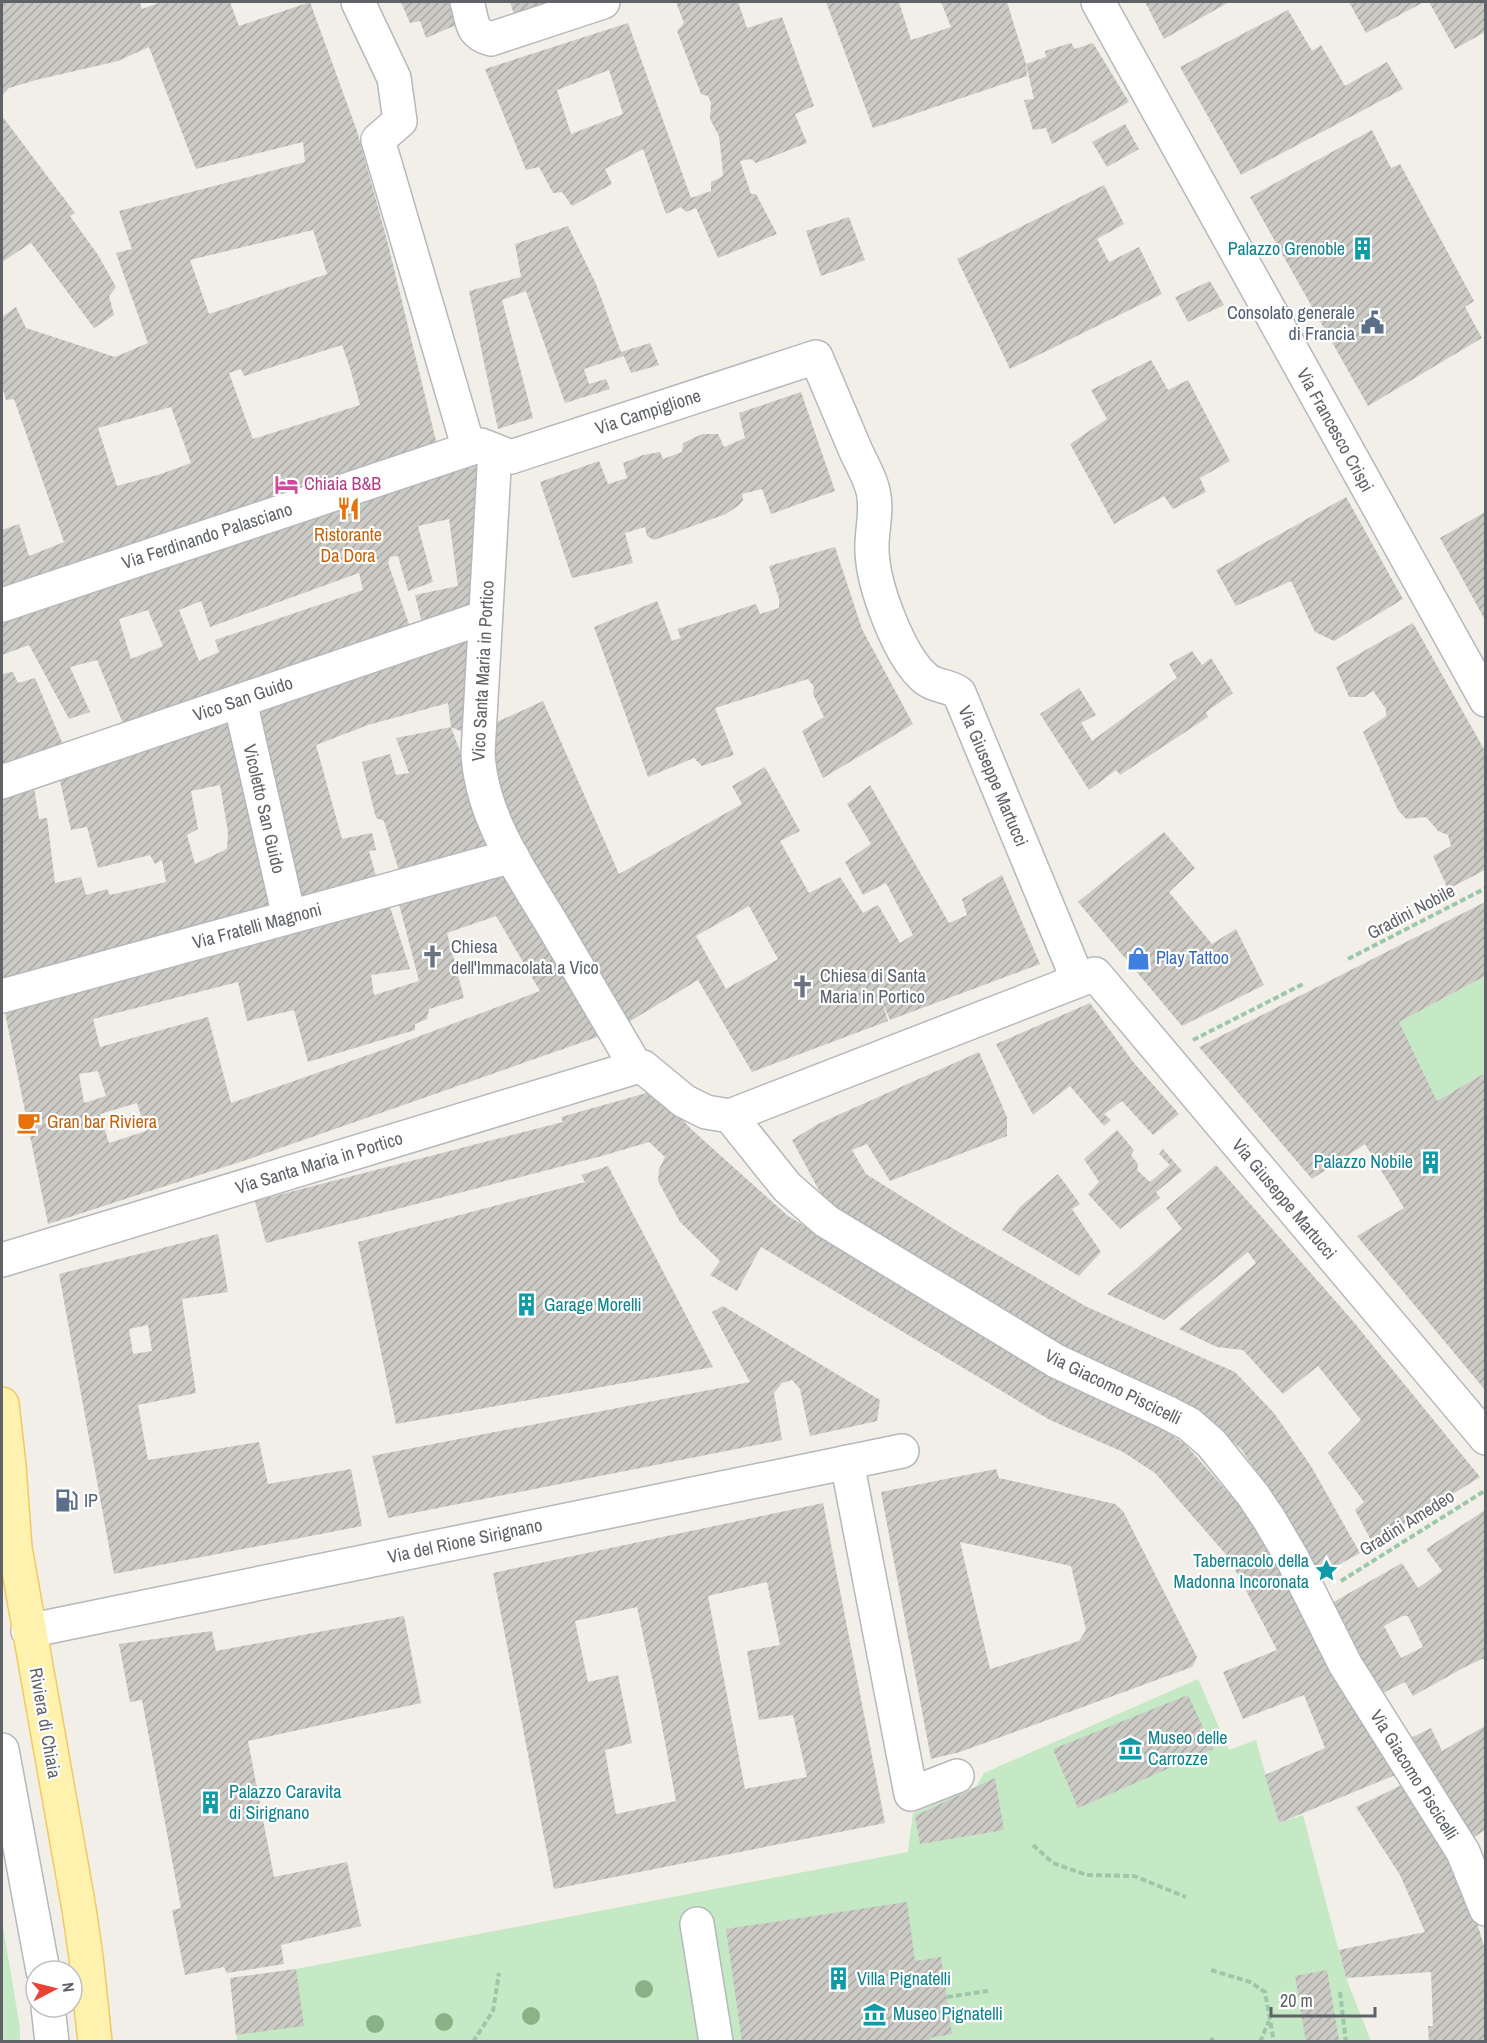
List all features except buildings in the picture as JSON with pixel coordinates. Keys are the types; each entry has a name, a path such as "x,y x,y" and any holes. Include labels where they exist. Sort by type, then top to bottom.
{"main road":[{"name":"Riviera di Chiaia","path":"2,1404 15,1548 79,1909 95,2042"}],"street":[{"name":"Vico Santa Maria in Portico","path":"358,2 394,78 400,121 378,140 482,448 485,617 479,770 489,808 512,856 636,1067"},
{"path":"467,2 474,28 480,36 491,39 603,2"},
{"name":"Via Francesco Crispi","path":"1098,2 1481,680"},
{"name":"Via Campiglione","path":"482,448 511,458 816,357"},
{"name":"Via Giuseppe Martucci","path":"816,357 873,491 875,517 872,553 879,588 888,615 904,651 920,674 933,684 954,689 959,693 1078,980"},
{"name":"Via Ferdinando Palasciano","path":"2,605 482,448"},
{"name":"Vico San Guido","path":"2,782 485,617"},
{"name":"Vicoletto San Guido","path":"240,701 289,917"},
{"name":"Via Fratelli Magnoni","path":"2,996 512,856"},
{"name":"Via Giuseppe Martucci","path":"730,1116 1095,974 1485,1438"},
{"path":"636,1067 648,1070 678,1096 699,1109 730,1116"},
{"name":"Via Santa Maria in Portico","path":"2,1260 636,1067"},
{"name":"Via Giacomo Piscicelli","path":"730,1116 787,1187 826,1221 1056,1361 1189,1424 1211,1443 1253,1495 1287,1548 1345,1664 1463,1852 1485,1909"},
{"name":"Via del Rione Sirignano","path":"28,1631 902,1451"},
{"path":"847,1462 911,1794 957,1776"},
{"path":"2,1750 41,1959"},
{"path":"697,1924 716,2042"},
{"path":"49,2019 52,2042"}],"path":[{"name":"Gradini Nobile","path":"1348,959 1485,888"},
{"path":"1183,1046 1305,983"},
{"name":"Gradini Amedeo","path":"1313,1599 1485,1490"},
{"path":"1033,1845 1053,1863 1087,1875 1134,1876 1186,1896"},
{"path":"1211,1970 1250,1982 1265,1992 1274,2042"},
{"path":"473,2042 493,2010 499,1972"},
{"path":"947,1997 988,1991"},
{"path":"1340,1992 1346,2042"},
{"path":"1260,2042 1269,2020"}],"green space":[{"path":"1485,976 1485,1073 1437,1101 1399,1022"},
{"path":"1198,1679 1229,1750 1256,1740 1279,1823 1303,1815 1346,1978 1371,2041 237,2041 230,1978 296,1969 908,1852 913,1813 976,1787 984,1773"},
{"path":"2,1921 20,2028 20,2041 2,2041"}],"place":[{"name":"Palazzo Grenoble","path":"1363,249"},
{"name":"Consolato generale di Francia","path":"1373,323"},
{"name":"Chiaia B&B","path":"286,484"},
{"name":"Ristorante Da Dora","path":"348,509"},
{"name":"Chiesa dell'Immacolata a Vico","path":"433,957"},
{"name":"Play Tattoo","path":"1138,958"},
{"name":"Chiesa di Santa Maria in Portico","path":"802,986"},
{"name":"Gran bar Riviera","path":"29,1122"},
{"name":"Palazzo Nobile","path":"1431,1162"},
{"name":"Garage Morelli","path":"526,1305"},
{"name":"IP","path":"66,1501"},
{"name":"Tabernacolo della Madonna Incoronata","path":"1327,1571"},
{"name":"Museo delle Carrozze","path":"1130,1748"},
{"name":"Palazzo Caravita di Sirignano","path":"211,1802"},
{"name":"Villa Pignatelli","path":"839,1979"},
{"name":"Museo Pignatelli","path":"875,2014"}]}
